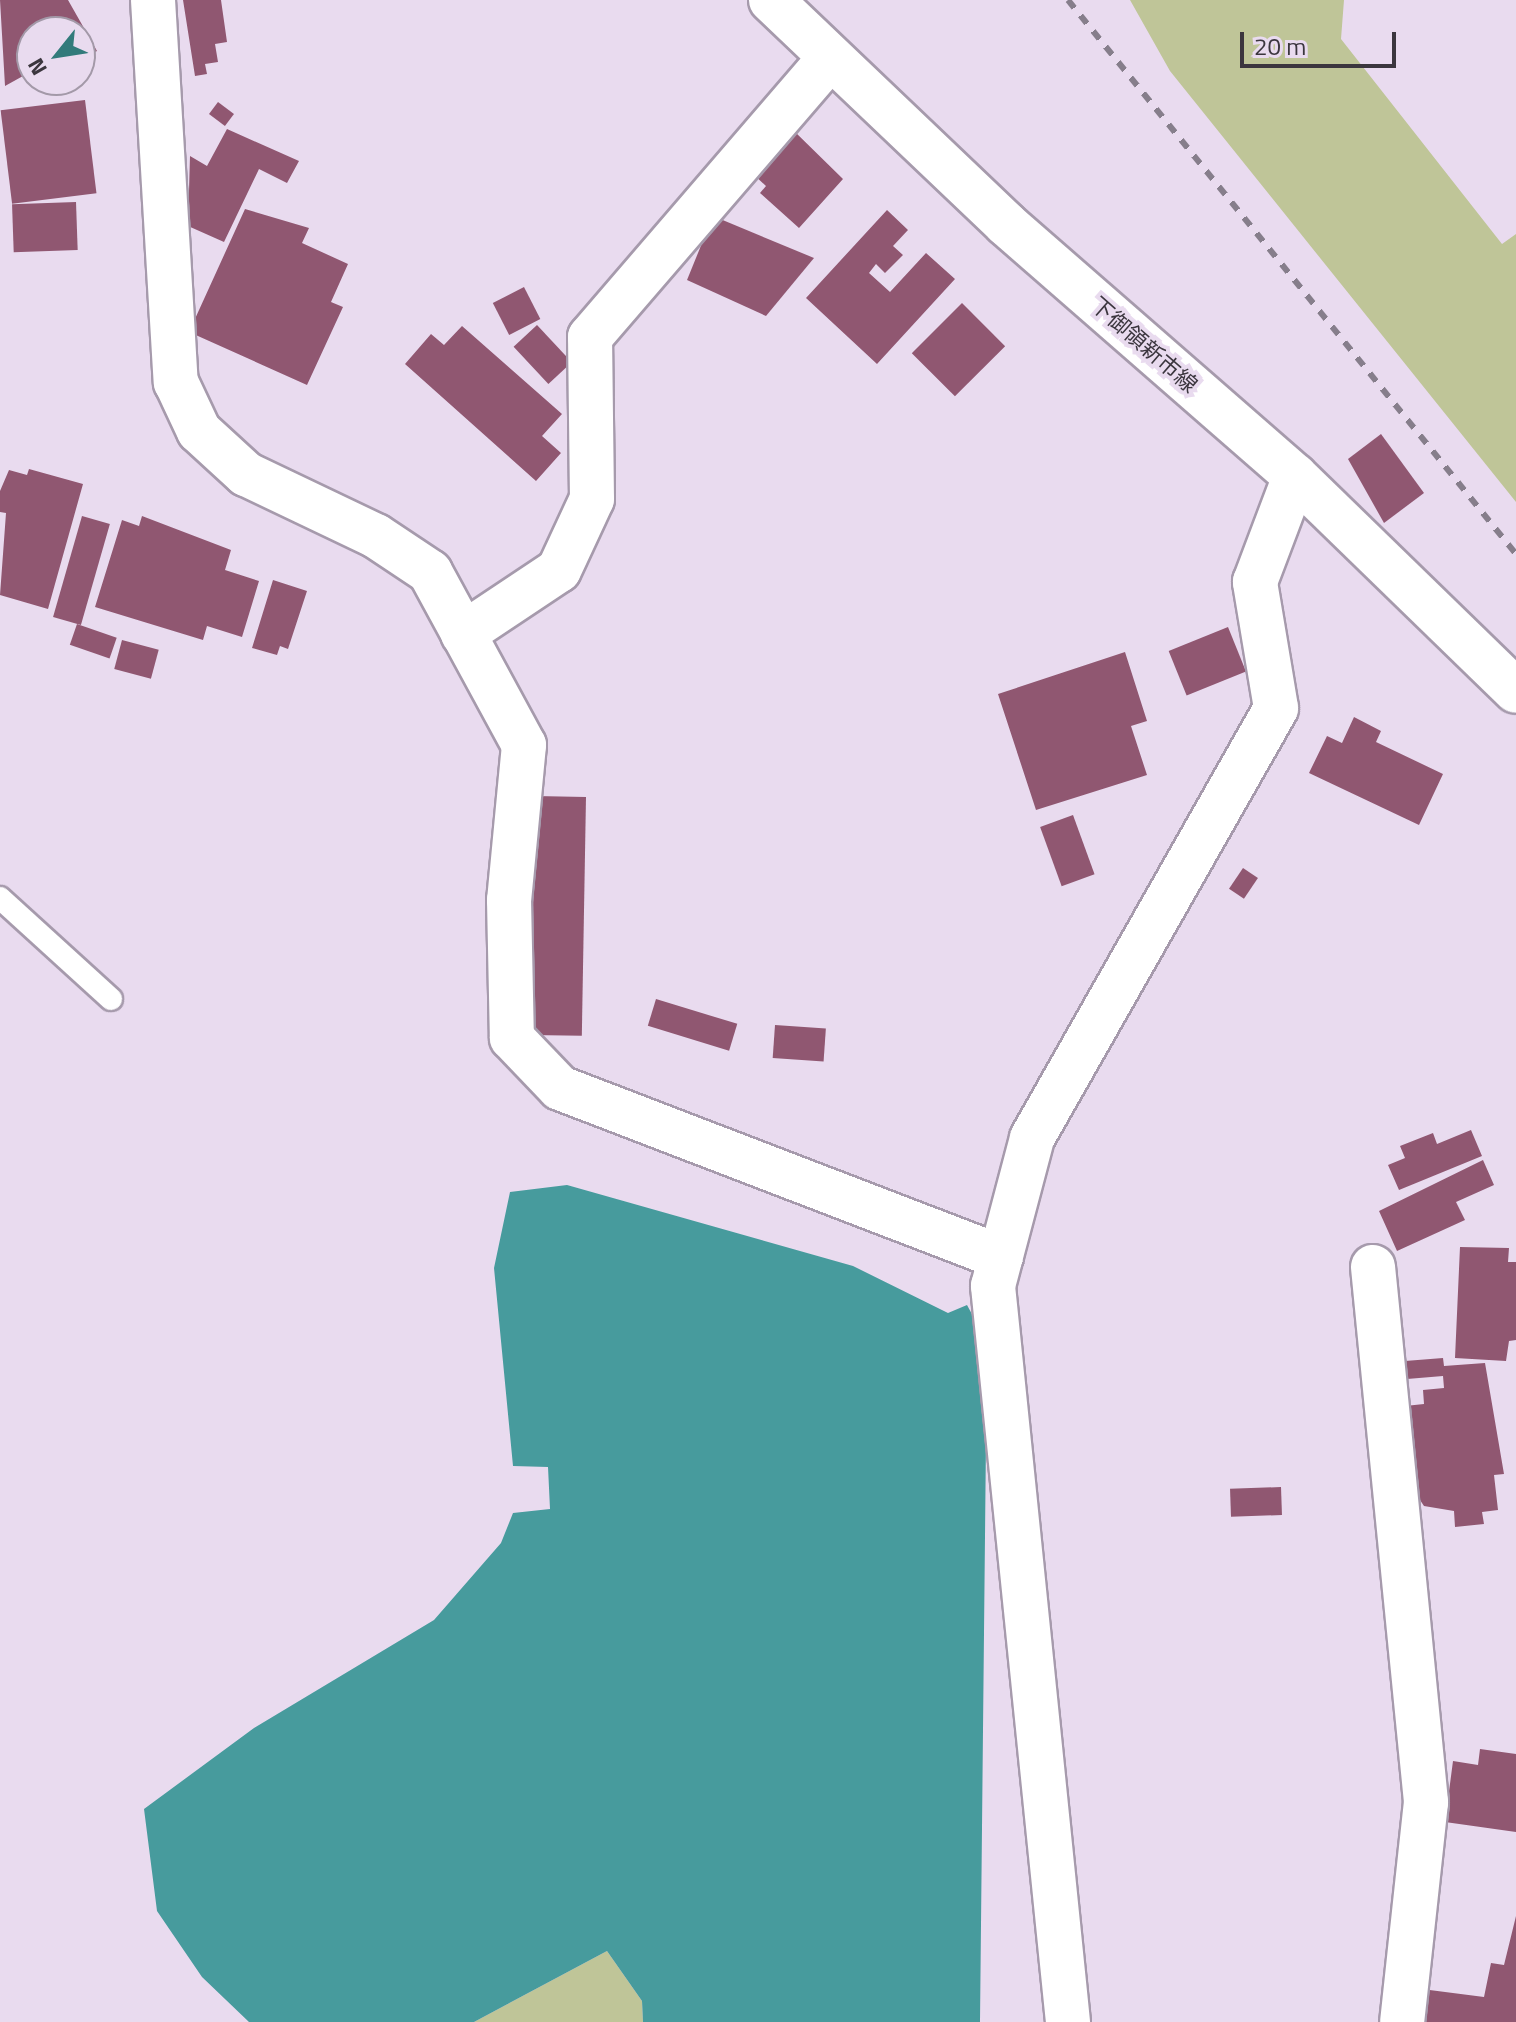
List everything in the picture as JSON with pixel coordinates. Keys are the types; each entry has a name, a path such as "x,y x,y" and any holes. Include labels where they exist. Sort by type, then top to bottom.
{"street":[{"path":"153,0 176,382 199,431 246,474 376,536 430,572 524,745 509,900 512,1038 560,1088 1001,1257"},
{"name":"下御領新市線","path":"771,0 828,60 1295,476 1516,691"},
{"path":"463,634 559,570 592,499 590,337 828,60"},
{"path":"1068,2022 993,1286 1032,1138 1276,708 1255,582 1295,476"},
{"path":"1373,1267 1426,1802 1402,2022"}],"lane":[{"path":"0,898 111,999"}],"shaded area":[{"path":"1130,0 1344,0 1341,39 1502,244 1516,234 1516,502 1170,71"},
{"path":"567,1185 853,1266 948,1313 967,1305 987,1342 980,2022 643,2022 642,2001 607,1951 474,2022 249,2022 202,1977 157,1911 144,1809 254,1728 434,1620 501,1543 513,1513 550,1509 548,1467 513,1466 494,1268 510,1192"},
{"path":"607,1951 642,2001 643,2022 474,2022"}],"building":[{"path":"0,0 68,0 77,16 16,16 16,80 5,86"},
{"path":"183,0 221,0 227,42 215,44 218,62 205,64 207,74 195,76"},
{"path":"85,100 96,193 12,204 1,110"},
{"path":"218,102 234,114 225,126 209,114"},
{"path":"227,129 299,161 287,183 259,169 224,242 188,226 190,156 207,166"},
{"path":"792,129 843,179 799,228 760,193 766,186 752,173"},
{"path":"76,202 78,250 14,252 12,204"},
{"path":"245,209 309,228 302,243 348,264 331,302 343,307 307,385 189,332"},
{"path":"887,210 908,230 893,246 903,255 885,273 876,264 869,273 890,292 926,253 955,279 877,364 806,298"},
{"path":"713,216 814,258 766,316 687,280"},
{"path":"524,287 540,319 509,335 493,303"},
{"path":"962,303 1005,346 955,396 912,353"},
{"path":"537,325 572,362 548,384 514,347"},
{"path":"462,326 562,414 542,436 561,453 536,481 405,364 431,334 444,345"},
{"path":"1381,434 1424,493 1384,523 1348,459"},
{"path":"29,469 83,484 48,609 0,595 6,513 0,512 0,491 9,470 27,475"},
{"path":"82,516 110,524 81,625 53,617"},
{"path":"142,516 231,550 225,570 259,581 242,637 207,626 203,640 95,607 122,520 139,526"},
{"path":"273,580 307,591 288,649 280,646 277,655 252,648"},
{"path":"77,624 117,638 110,658 70,645"},
{"path":"1228,627 1246,672 1187,695 1169,651"},
{"path":"122,640 159,650 151,679 114,669"},
{"path":"1125,652 1147,721 1131,726 1147,775 1036,810 998,694"},
{"path":"1354,717 1381,731 1376,742 1443,774 1419,825 1309,773 1327,736 1342,743"},
{"path":"535,796 586,797 582,1036 531,1035"},
{"path":"1073,815 1095,874 1062,886 1040,827"},
{"path":"1243,868 1258,878 1244,899 1229,889"},
{"path":"656,999 737,1024 729,1051 648,1026"},
{"path":"775,1025 826,1029 824,1061 773,1058"},
{"path":"1471,1130 1482,1156 1399,1190 1388,1165 1405,1158 1400,1146 1433,1133 1437,1144"},
{"path":"1483,1160 1494,1185 1456,1202 1465,1220 1397,1251 1379,1211"},
{"path":"1460,1247 1509,1248 1508,1262 1516,1262 1516,1340 1509,1341 1506,1361 1455,1358"},
{"path":"1443,1358 1444,1366 1485,1363 1504,1474 1494,1475 1498,1510 1482,1512 1484,1524 1455,1527 1454,1511 1424,1506 1416,1494 1405,1406 1424,1404 1423,1390 1444,1388 1443,1376 1407,1379 1405,1361"},
{"path":"1281,1487 1282,1515 1231,1517 1230,1489"},
{"path":"1480,1749 1516,1754 1516,1832 1445,1822 1453,1761 1478,1765"},
{"path":"1516,1916 1516,2022 1410,2022 1414,1988 1484,1997 1491,1963 1504,1965"}],"railway":[{"path":"1068,0 1516,554"}]}
